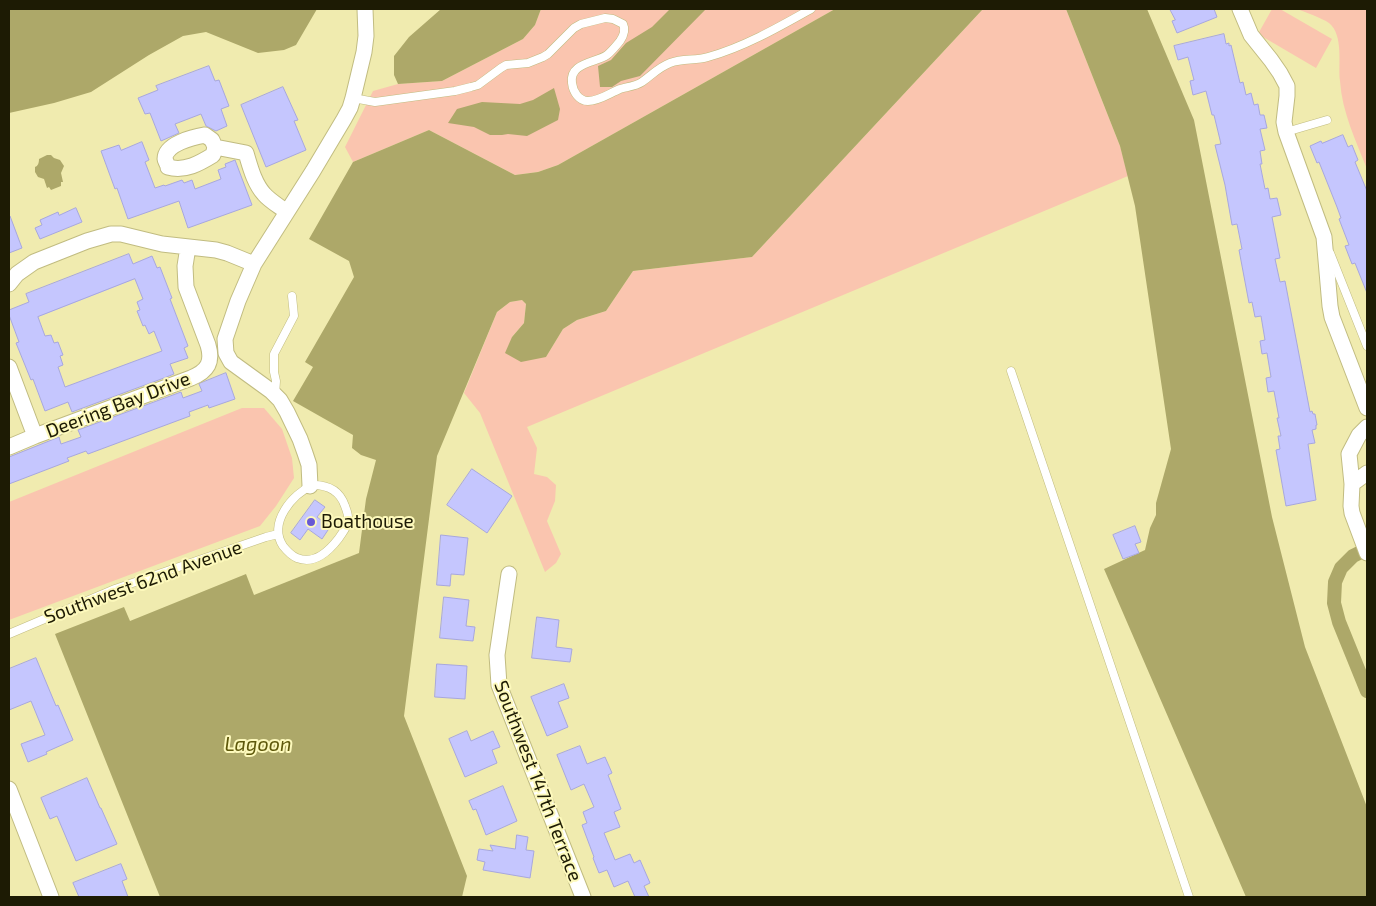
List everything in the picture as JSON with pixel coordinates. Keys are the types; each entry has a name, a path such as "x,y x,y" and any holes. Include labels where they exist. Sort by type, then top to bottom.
{"street":[{"path":"310,486 309,465 300,439 287,412 275,394 231,362 226,353 225,339 238,301 254,264 344,120 353,98 364,52 365,9"},
{"path":"1240,9 1251,35 1280,73 1286,86 1287,96 1284,122 1324,237 1332,317 1367,408"},
{"path":"215,147 246,153 262,192 287,212"},
{"path":"9,284 17,274 34,262 87,241 111,234 121,234 162,244 216,250 254,264"},
{"name":"Deering Bay Drive","path":"9,367 35,436 202,373 210,358 209,350 186,287 188,247"},
{"path":"1367,427 1359,435 1349,454 1352,484 1351,506 1354,520 1367,553"},
{"path":"9,447 35,436"},
{"path":"1352,484 1367,473"},
{"name":"Southwest 147th Terrace","path":"509,574 497,655 499,685 583,897"},
{"path":"9,789 51,897"}],"lane":[{"path":"353,98 374,102 455,91 478,85 506,65 528,63 543,58 574,28 581,24 596,19 613,19 623,24 624,27 625,32 619,43 607,55 578,67 572,76 572,82 577,95 582,100 592,101 640,83 658,69 672,62 706,58 740,45 773,30 811,9"},
{"path":"1286,132 1327,120"},
{"path":"1324,237 1367,346"},
{"path":"275,394 274,354 294,316 292,296"},
{"path":"1010,371 1189,897"},
{"path":"310,486 328,487 339,493 344,501 348,517 344,530 329,550 314,559 305,560 291,554 285,548 278,534 282,514 296,496 310,486"},
{"name":"Southwest 62nd Avenue","path":"9,634 115,589 278,534"}],"shaded area":[{"path":"541,9 835,9 558,165 538,172 515,175 429,130 353,162 345,147 373,91 398,84 442,81 523,39 535,25"},
{"path":"983,9 1066,9 1120,146 1128,176 527,427 537,448 534,474 547,477 556,485 555,501 547,521 561,554 556,563 545,572 480,413 464,393 497,312 510,302 522,300 526,304 524,323 512,337 546,357 563,329 577,320 606,311 633,271 752,257"},
{"path":"1272,9 1280,9 1332,39 1316,68 1258,34"},
{"path":"1297,9 1367,9 1367,169 1350,126 1341,93 1339,42 1334,28 1318,17"},
{"path":"242,408 264,408 282,429 292,458 294,478 260,526 9,620 9,502"}],"water":[{"path":"9,9 317,9 296,45 284,50 258,53 206,32 183,36 91,92 9,113"},
{"path":"441,9 541,9 535,25 523,39 442,81 398,84 394,75 394,56 409,37"},
{"path":"670,9 706,9 640,76 621,81 612,87 600,87 598,66 611,60 626,43 652,27"},
{"name":"Lagoon","path":"835,9 983,9 752,257 633,271 606,311 577,320 563,329 546,357 521,362 505,353 512,337 524,323 526,304 522,300 510,302 497,312 437,456 404,716 467,876 462,897 160,897 55,634 124,607 130,621 246,574 254,595 359,553 366,499 376,460 361,455 352,448 353,435 293,401 313,367 305,362 354,277 349,261 309,239 353,162 429,130 515,175 538,172 558,165"},
{"path":"1066,9 1147,9 1194,120 1272,517 1305,647 1367,807 1367,897 1246,897 1104,569 1145,550 1150,528 1156,515 1156,503 1171,449 1135,206 1120,146"},
{"path":"554,88 560,109 558,120 527,136 490,135 474,127 448,123 457,109 482,102 520,104 533,100"},
{"path":"47,155 60,160 64,166 61,173 63,182 61,182 61,186 51,190 49,187 47,188 44,179 38,177 35,172 39,159"}],"building":[{"path":"1170,9 1214,9 1217,17 1177,33 1172,21 1175,20"},
{"path":"1224,34 1226,44 1229,43 1229,46 1231,45 1240,83 1243,82 1246,95 1251,93 1254,105 1258,104 1260,115 1264,115 1267,128 1260,129 1265,150 1260,151 1262,164 1260,164 1265,189 1268,188 1270,199 1277,198 1281,215 1272,217 1280,258 1275,259 1280,282 1285,281 1310,412 1312,411 1315,414 1317,425 1316,429 1312,430 1315,443 1308,444 1316,500 1286,506 1276,450 1280,449 1278,436 1281,436 1277,418 1279,418 1274,391 1268,392 1266,378 1271,377 1267,353 1262,354 1260,341 1265,340 1261,316 1255,317 1252,302 1249,303 1239,250 1242,249 1237,224 1232,225 1215,145 1221,144 1214,115 1212,115 1206,91 1193,95 1190,81 1194,80 1188,57 1178,60 1174,46"},
{"path":"209,66 215,81 219,80 229,106 221,109 227,126 216,131 206,126 201,114 175,124 179,133 161,141 150,113 145,114 138,98 158,90 156,86"},
{"path":"283,87 298,120 294,121 306,150 266,167 241,105"},
{"path":"1343,135 1348,147 1352,145 1358,160 1355,162 1367,191 1367,293 1355,263 1352,264 1345,246 1349,245 1339,219 1341,218 1319,162 1317,163 1310,146"},
{"path":"142,142 149,160 145,162 155,188 182,180 184,183 192,180 195,189 221,179 218,170 226,167 225,164 235,160 252,205 188,228 179,201 128,219 101,151 119,145 121,150"},
{"path":"76,208 82,222 40,239 35,228 42,225 40,220 58,212 59,215"},
{"path":"9,216 22,248 9,253"},
{"path":"129,254 133,264 152,256 157,268 160,267 172,298 170,299 188,346 184,348 188,358 170,364 174,374 164,378 72,412 68,402 45,411 33,379 31,380 16,343 19,342 9,315 9,310 29,302 26,294","holes":["135,279 143,299 137,302 140,310 137,311 143,326 145,325 149,334 154,331 162,351 65,387 58,367 63,365 60,356 63,355 58,342 54,343 51,335 45,336 38,317"]},
{"path":"226,373 235,399 209,408 208,405 189,412 190,416 88,454 86,451 67,458 69,461 9,484 9,457 59,437 61,444 81,437 78,430 181,392 183,398 202,391 199,384"},
{"path":"472,469 512,496 487,533 447,505"},
{"name":"Boathouse","path":"315,500 325,507 317,517 330,527 322,539 308,529 300,540 291,533"},
{"path":"1135,526 1141,542 1135,544 1139,553 1123,559 1113,535"},
{"path":"441,535 468,538 464,575 451,574 450,586 437,585"},
{"path":"444,597 469,600 466,626 475,627 473,641 440,638"},
{"path":"537,617 559,620 556,647 572,649 570,662 532,658"},
{"path":"36,658 56,706 58,705 73,740 28,762 21,744 45,735 31,701 9,710 9,669"},
{"path":"437,664 467,666 465,699 435,697"},
{"path":"564,684 569,698 558,702 568,727 547,736 531,697"},
{"path":"467,731 471,741 493,731 500,747 492,750 497,763 465,777 449,739"},
{"path":"580,746 587,764 605,757 612,773 608,775 621,809 614,812 620,827 604,833 615,860 630,854 634,863 640,860 650,883 644,886 649,897 635,897 628,881 614,887 607,870 599,873 582,825 587,823 583,812 594,807 584,784 571,790 557,755"},
{"path":"87,778 117,844 76,861 57,816 50,819 41,798"},
{"path":"503,786 517,821 486,835 476,809 473,810 469,801"},
{"path":"517,835 528,837 526,850 534,851 530,878 483,870 485,862 477,860 479,849 493,851 490,845 515,849"},
{"path":"121,864 127,879 122,881 128,897 79,897 73,883"}],"waterway":[{"path":"1367,549 1353,556 1341,568 1335,582 1334,603 1339,622 1367,691"}],"place":[{"name":"Boathouse","path":"311,522"}]}
